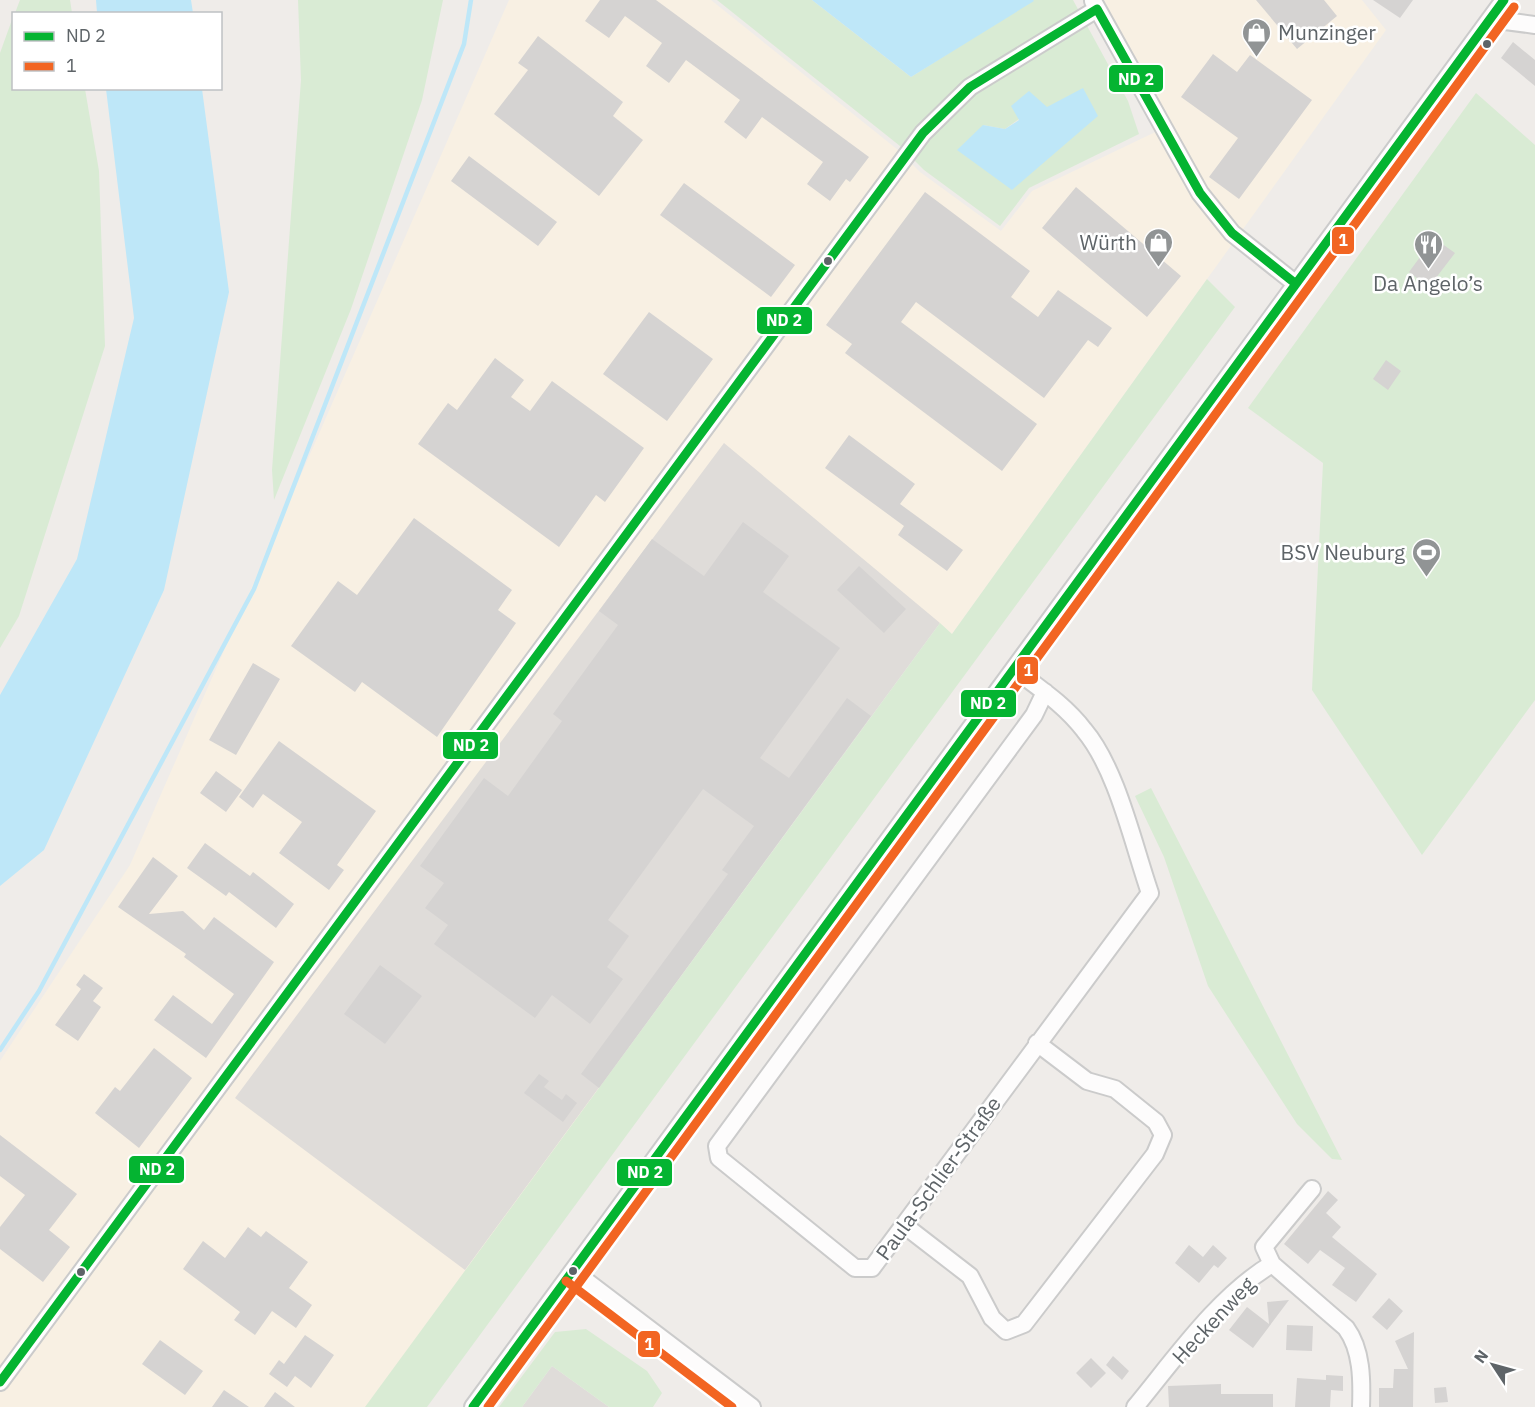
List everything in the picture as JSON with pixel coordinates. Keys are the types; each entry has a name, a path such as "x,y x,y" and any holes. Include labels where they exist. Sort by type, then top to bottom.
{"street":[{"path":"473,1407 1504,0"},
{"path":"0,1382 923,133 970,87 1095,4 1200,193 1232,233 1296,284"},
{"path":"1490,19 1535,25"},
{"name":"Paula-Schlier-Straße","path":"1014,669 1045,692 1067,710 1086,731 1106,763 1150,893 872,1268 855,1268 719,1158 717,1146 1034,715 1045,692"},
{"path":"904,1225 970,1276 992,1318 1006,1331 1024,1324 1155,1154 1163,1135 1156,1122 1115,1089 1087,1081 1037,1043"},
{"path":"1272,1264 1264,1247 1312,1189"},
{"name":"Heckenweg","path":"1135,1407 1211,1317 1257,1273 1272,1264 1346,1328 1355,1340 1359,1357 1361,1407"},
{"path":"573,1271 752,1407"}],"shaded area":[{"path":"509,0 711,0 898,150 920,172 1001,231 1032,191 1170,125 1099,0 1362,0 1386,30 952,634 939,623 366,1407 0,1407 0,1061 130,865"},
{"path":"724,443 940,623 465,1270 235,1098"},
{"path":"552,1366 609,1407 522,1407"}],"green space":[{"path":"20,0 70,0 72,12 15,12"},
{"path":"298,0 443,0 422,100 351,309 274,500 272,470 301,80"},
{"path":"717,0 812,0 911,77 1033,0 1073,0 1128,101 1139,134 1029,188 1000,226 924,170 900,146","holes":["1047,107 1012,190 983,125 1005,129 1019,119"]},
{"path":"12,20 12,90 85,90 99,171 105,346 19,616 0,648 0,53"},
{"name":"BSV Neuburg","path":"1476,93 1535,145 1535,700 1422,855 1312,690 1323,463 1248,408"},
{"path":"1207,279 1235,307 427,1407 365,1407 940,623 952,634"},
{"path":"1151,788 1342,1160 1332,1159 1297,1124 1208,986 1164,857 1135,796"},
{"path":"586,1329 647,1371 662,1393 653,1407 609,1407 552,1366 522,1407 499,1407 555,1332"}],"water":[{"path":"96,0 191,0 193,12 97,12"},
{"path":"812,0 1033,0 1034,1 911,77"},
{"path":"1083,88 1098,116 1012,190 957,150 983,125 1005,129 1019,120 1011,106 1029,91 1047,107"},
{"path":"106,90 202,90 229,292 164,590 44,850 0,886 0,695 77,559 134,318"}],"building":[{"path":"600,0 656,0 869,157 850,182 846,179 830,201 807,184 823,162 762,117 746,139 724,122 740,100 686,60 669,83 646,66 662,43 625,16 609,38 585,21"},
{"path":"1256,0 1324,0 1337,16 1297,49"},
{"path":"1373,0 1413,0 1400,18"},
{"path":"538,36 623,102 613,116 643,140 599,196 494,114 528,70 518,63"},
{"path":"1513,42 1535,60 1535,86 1501,58"},
{"path":"1213,54 1237,72 1250,55 1312,100 1239,199 1209,177 1238,138 1181,97"},
{"path":"469,156 557,222 538,246 451,181"},
{"path":"684,183 795,265 771,297 660,215"},
{"path":"1076,187 1181,276 1147,317 1042,228"},
{"path":"925,192 1030,271 1011,297 1038,317 1058,290 1112,328 1098,347 1088,340 1044,398 916,302 901,322 1037,424 1002,471 845,353 852,344 826,325"},
{"path":"1434,238 1455,253 1429,287 1409,272"},
{"path":"649,312 713,359 667,421 603,374"},
{"path":"495,358 524,380 511,397 530,411 552,381 644,448 605,502 596,495 559,547 418,444 448,403 457,410"},
{"path":"1386,360 1401,371 1388,390 1373,379"},
{"path":"849,435 915,484 900,504 963,550 947,571 898,535 904,526 825,468"},
{"path":"414,518 512,590 498,610 516,623 437,737 362,682 355,692 291,646 338,581 357,595"},
{"path":"743,522 789,556 763,592 840,648 760,758 789,778 847,698 871,716 599,1088 581,1074 728,874 722,870 754,826 703,789 608,920 629,936 607,967 623,979 590,1024 552,995 535,1018 434,944 448,925 425,908 444,883 420,866 484,778 508,796 562,721 553,714 618,625 599,611 652,539 704,576"},
{"path":"859,566 906,609 884,633 837,590"},
{"path":"253,663 280,679 236,755 209,740"},
{"path":"279,741 376,811 337,865 344,870 329,890 279,853 302,822 263,794 253,808 239,797"},
{"path":"216,771 242,790 226,812 200,793"},
{"path":"205,843 250,876 253,872 294,904 276,928 229,892 226,896 187,868"},
{"path":"153,857 178,876 149,914 183,911 204,930 214,917 274,962 206,1058 154,1020 173,995 212,1024 234,994 184,957 186,954 118,907"},
{"path":"380,965 422,996 385,1044 344,1014"},
{"path":"84,974 103,988 93,1001 101,1007 78,1041 55,1025 81,989 76,985"},
{"path":"154,1048 192,1078 139,1148 95,1113 115,1087 120,1091"},
{"path":"539,1074 549,1081 544,1087 562,1100 566,1094 577,1103 563,1122 524,1093"},
{"path":"0,1135 77,1194 49,1230 70,1247 43,1282 0,1249 0,1227 25,1195 0,1176"},
{"path":"1328,1191 1338,1200 1326,1213 1341,1227 1332,1237 1377,1274 1356,1302 1332,1285 1345,1268 1320,1250 1308,1264 1284,1244"},
{"path":"248,1227 261,1237 266,1231 308,1262 289,1288 312,1305 296,1328 272,1311 255,1335 234,1320 240,1312 183,1269 203,1241 225,1258"},
{"path":"1189,1245 1203,1257 1213,1245 1227,1258 1218,1268 1214,1265 1199,1283 1175,1263"},
{"path":"1389,1298 1403,1311 1387,1330 1372,1317"},
{"path":"1289,1300 1253,1348 1229,1330 1247,1307 1269,1324 1267,1302"},
{"path":"1287,1325 1313,1326 1312,1351 1286,1350"},
{"path":"1414,1332 1413,1407 1379,1407 1379,1388 1393,1388 1394,1369 1408,1369 1395,1341"},
{"path":"305,1335 334,1355 311,1388 295,1376 287,1387 269,1374 279,1360 284,1364"},
{"path":"160,1340 203,1371 185,1395 142,1364"},
{"path":"1113,1356 1129,1371 1122,1380 1106,1365"},
{"path":"1091,1358 1106,1373 1091,1388 1076,1373"},
{"path":"1326,1375 1343,1376 1343,1391 1331,1390 1330,1407 1295,1407 1297,1378 1326,1380"},
{"path":"1221,1384 1221,1394 1273,1394 1273,1407 1169,1407 1168,1386"},
{"path":"1446,1387 1448,1402 1435,1403 1434,1388"},
{"path":"224,1390 249,1407 212,1407"},
{"path":"275,1392 295,1407 264,1407"}],"waterway":[{"path":"0,1050 39,991 254,589 464,44 471,0"}],"transit line":[{"path":"473,1407 1504,0"},
{"name":"1","path":"488,1407 1514,7"},
{"path":"0,1382 923,133 970,87 1097,9 1200,193 1232,233 1296,284"},
{"name":"1","path":"566,1281 732,1407"}],"place":[{"name":"Munzinger","path":"1257,58"},
{"name":"Würth","path":"1158,268"},
{"name":"Da Angelo’s","path":"1428,270"},
{"name":"BSV Neuburg","path":"1426,578"}]}
